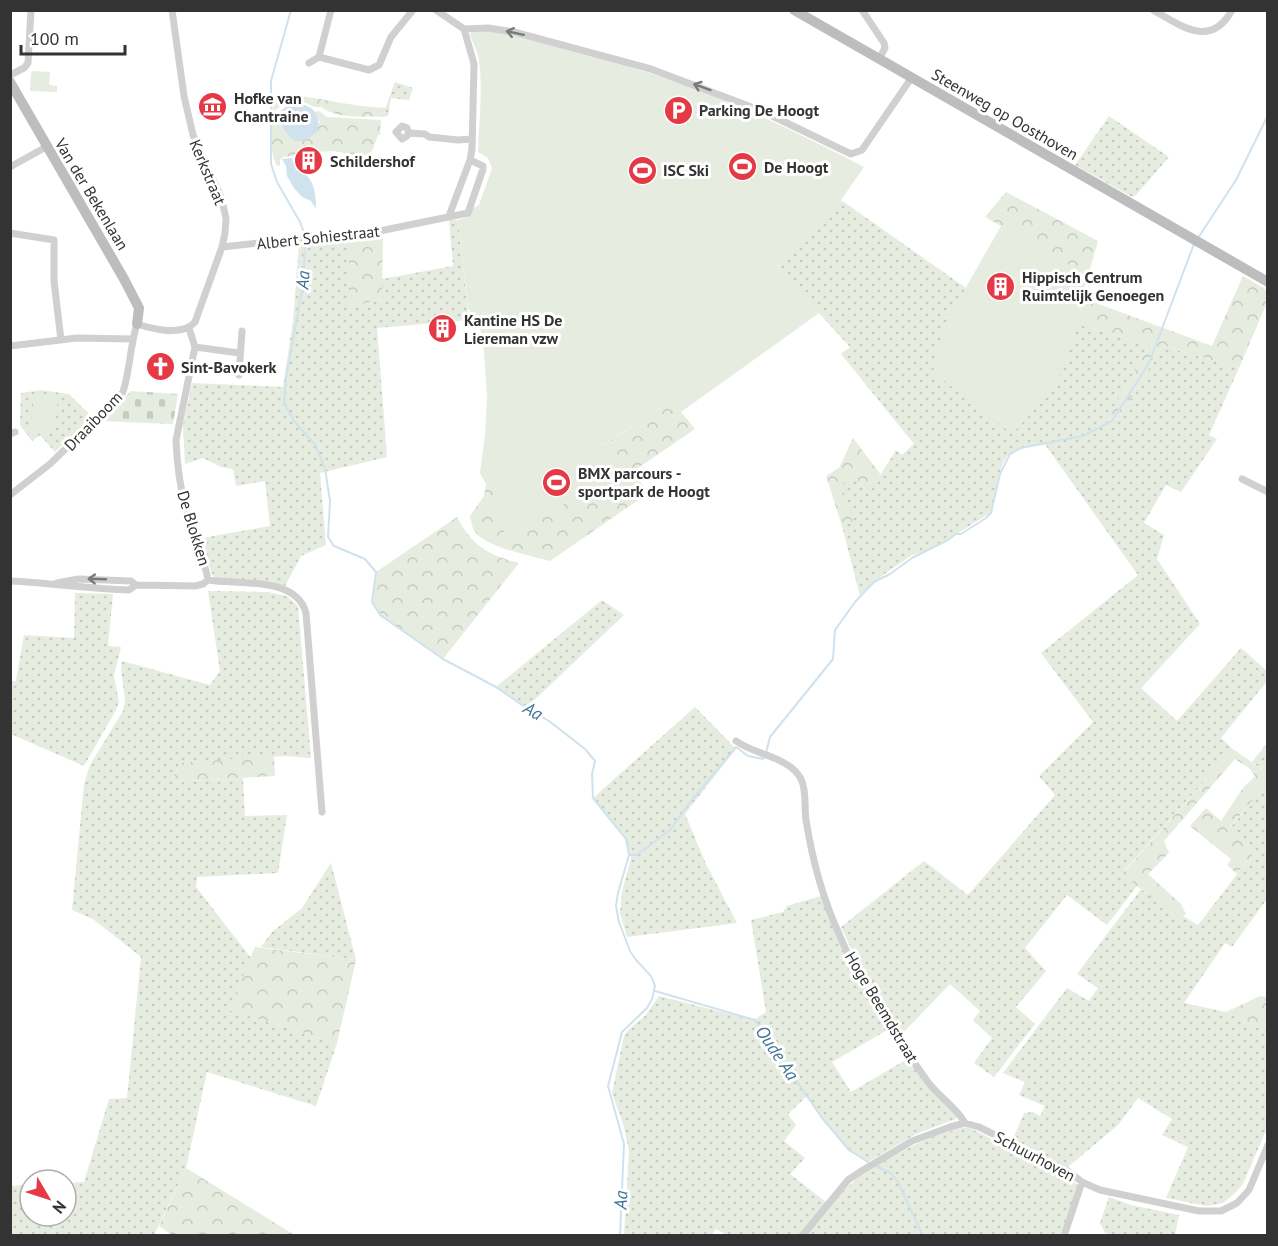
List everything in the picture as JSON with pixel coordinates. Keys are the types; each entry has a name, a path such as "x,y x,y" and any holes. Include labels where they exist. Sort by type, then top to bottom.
{"street":[{"path":"10,75 24,68 28,63 31,10"},
{"name":"Kerkstraat","path":"172,10 184,96 193,135 224,207 225,233 222,247 195,322 189,328"},
{"path":"309,63 319,57 331,10"},
{"path":"319,57 369,70 376,68 381,62 391,37 413,10"},
{"path":"436,10 446,14 464,29 488,28 514,32 651,69 762,111 851,154 862,150 912,77"},
{"name":"Steenweg op Oosthoven","path":"795,10 1268,282"},
{"path":"862,10 884,43 885,48 879,59"},
{"path":"1153,10 1191,31 1201,32 1218,27 1232,10"},
{"name":"Albert Sohiestraat","path":"449,216 470,160 472,139 474,64 464,29"},
{"name":"Van der Bekenlaan","path":"10,82 129,288 139,308 137,324"},
{"path":"409,133 458,140 472,139"},
{"path":"10,167 46,147"},
{"name":"Albert Sohiestraat","path":"222,247 311,237 355,236 468,213 483,166 470,160"},
{"path":"10,233 54,240 54,281 62,340"},
{"path":"137,324 151,328 181,330 189,328 195,347 239,353"},
{"name":"Draaiboom","path":"10,495 50,464 123,392 132,339 137,324"},
{"path":"239,375 242,331"},
{"path":"10,346 96,337 132,339"},
{"name":"De Blokken","path":"195,347 176,440 180,481 187,513 208,580 277,586 289,591 304,604 322,812"},
{"path":"1242,479 1268,492"},
{"path":"10,581 57,584 78,579 131,581 136,585 195,586 208,580"},
{"name":"Hoge Beemdstraat","path":"736,741 744,747 787,765 801,778 804,786 806,819 822,886 839,935 867,990 930,1085 961,1116 964,1123"},
{"path":"802,1236 848,1180 912,1141 964,1123"},
{"name":"Schuurhoven","path":"964,1123 979,1127 1068,1171 1082,1182 1100,1190 1200,1211 1221,1211 1237,1203 1249,1190 1268,1145"},
{"path":"1064,1236 1082,1182"}],"green space":[{"path":"475,30 526,39 684,84 762,117 864,167 841,200 777,267 819,313 681,412 672,401 603,445 621,468 508,540 493,506 496,485 486,484 480,473 487,397 483,338 468,308 458,220 467,217 473,208 479,205 492,168 488,158 478,152 480,71 478,56 470,34"},
{"path":"33,71 50,72 49,85 57,86 57,92 30,91"},
{"path":"395,82 413,88 409,100 391,98 388,116 382,117"},
{"path":"273,94 386,108 382,117 350,116 294,101 286,103 272,113"},
{"path":"284,108 284,126 295,141 320,122 315,112 319,111 327,117 381,120 380,135 372,151 362,157 334,151 299,153 283,157 280,165 277,166 272,148 272,122 273,116"},
{"path":"1109,116 1169,157 1132,197 1075,165"},
{"path":"1006,192 1098,241 1088,276 985,217"},
{"path":"841,200 966,288 944,326 1069,345 1077,324 1149,345 1109,418 1117,420 1163,346 1239,368 1209,435 1217,439 1181,492 1166,485 1144,523 1164,535 1157,559 1200,624 1141,688 1177,721 1241,648 1267,671 1267,681 1221,738 1233,749 1125,870 1137,886 1107,925 1067,895 1025,948 1046,971 1016,1007 1035,1024 994,1077 974,1063 992,1038 973,1020 980,1011 950,984 901,1035 867,982 841,927 924,861 968,895 1055,795 1039,776 1093,722 1041,653 1138,575 1044,443 1009,454 1001,469 990,513 934,548 912,555 873,582 860,596 842,526 852,520 840,485 853,475 869,493 896,450 902,455 914,444 841,354 850,347 777,267"},
{"path":"449,220 458,220 469,320 377,328 387,457 320,473 326,545 301,556 285,586 216,578 212,575 202,538 270,526 265,481 236,486 233,469 221,467 203,458 185,464 183,425 192,383 283,387 293,321 299,244 349,239 349,307 381,299 382,279 453,266"},
{"path":"1001,226 1088,276 1081,297 1085,299 1062,371 1049,394 1012,434 933,372 944,326"},
{"path":"383,236 382,299 349,307 349,241"},
{"path":"1243,276 1267,290 1268,300 1239,368 1163,346 1117,420 1108,418 1149,345 1077,324 1085,299 1212,346"},
{"path":"41,390 69,394 92,417 55,452 40,435 32,441 20,425 21,393"},
{"path":"131,391 178,394 173,424 100,421"},
{"path":"34,393 58,395 55,432 31,430"},
{"path":"672,401 695,429 635,470 647,494 550,561 497,546 479,536 474,530 470,516 484,496 486,484 496,485 493,506 508,539 620,467 602,446"},
{"path":"853,438 881,475 869,493 853,475 841,485 853,521 842,526 826,476 839,468"},
{"path":"457,517 469,535 482,548 498,557 519,563 443,659 380,615 372,602 376,572"},
{"path":"208,591 267,592 287,596 298,606 311,758 285,756 179,763 172,782 243,778 245,816 287,815 278,873 197,877 196,887 251,958 229,1010 337,1043 316,1106 207,1072 186,1168 154,1235 11,1235 10,1186 18,1186 18,1228 78,1228 78,1182 84,1182 109,1099 127,1098 141,957 93,919 72,910 84,784 90,765 123,711 125,700 122,661 210,685 220,671"},
{"path":"75,593 113,594 108,646 121,647 114,675 119,702 84,766 11,734 11,681 16,681 24,635 74,638"},
{"path":"602,600 624,615 526,708 496,687"},
{"path":"695,707 736,749 685,814 706,864 737,923 627,937 620,913 622,892 631,858 626,839 593,798"},
{"path":"1267,743 1267,773 1252,762"},
{"path":"1233,749 1267,773 1267,784 1229,828 1255,851 1237,874 1227,865 1231,859 1190,826 1206,808 1221,821 1243,788 1255,776 1249,768 1235,759 1164,841 1169,853 1148,874 1181,904 1186,914 1178,919 1131,881 1125,871"},
{"path":"274,756 275,776 172,782 179,763"},
{"path":"1267,784 1267,899 1232,947 1225,943 1184,1003 1226,1012 1267,1032 1267,1128 1243,1184 1223,1203 1207,1206 1166,1198 1188,1147 1162,1135 1172,1119 1138,1098 1118,1125 1068,1167 1013,1139 1024,1113 1033,1112 1040,1116 1045,1106 1019,1095 1025,1082 1003,1073 1067,988 1089,1001 1098,988 1077,974 1141,889 1178,919 1183,916 1198,925 1255,851 1229,829"},
{"path":"331,863 356,960 261,947 272,932 302,908"},
{"path":"821,896 889,1029 832,1062 851,1092 909,1058 927,1085 956,1115 956,1119 916,1134 868,1162 849,1150 807,1096 788,1114 796,1125 784,1141 805,1158 790,1174 826,1202 800,1235 726,1235 716,1229 712,1235 624,1235 629,1151 624,1127 612,1093 624,1036 645,1016 659,996 754,1020 766,1012 751,920 783,912 787,906"},
{"path":"255,947 356,960 337,1043 229,1010"},
{"path":"1260,996 1267,997 1267,1032 1226,1012"},
{"path":"968,1127 1074,1181 1078,1187 1061,1235 806,1236 833,1201 875,1166 940,1134"},
{"path":"186,1168 293,1234 291,1236 172,1235 159,1226"},
{"path":"1109,1197 1131,1205 1179,1215 1175,1235 1115,1236 1105,1233 1100,1223"}],"water":[{"path":"295,103 311,108 317,115 317,132 304,141 295,141 287,134 283,126 284,108"},
{"path":"292,158 296,170 307,176 313,185 316,209 311,201 302,197 294,188 287,176 286,166 282,159"}],"waterway":[{"name":"Aa","path":"291,10 271,81 271,164 277,182 305,235"},
{"path":"1198,238 1236,180 1268,115"},
{"path":"766,753 770,737 833,659 835,630 855,602 874,582 912,558 956,534 961,534 986,518 991,513 1000,474 1010,454 1021,448 1083,436 1112,421 1149,363 1194,244"},
{"name":"Aa","path":"305,245 303,285 286,378 284,403 294,421 316,446 325,469 330,501 328,537 334,546 365,559 376,572 372,602 380,615 443,659 496,687 549,721 585,749 595,761 592,774 593,798 626,839 629,855 616,906 619,922 630,951 651,976 655,986 647,1008 622,1032 608,1086 624,1144 620,1236"},
{"path":"629,855 637,855 670,830 736,747 748,756 763,759 764,757"},
{"name":"Oude Aa","path":"655,991 755,1020 822,1118 849,1150 868,1162"},
{"name":"Oude Aa","path":"877,1167 891,1173 898,1182 923,1236"}],"place":[{"name":"Hofke van Chantraine","path":"213,107"},
{"name":"Parking De Hoogt","path":"678,110"},
{"name":"Schildershof","path":"309,161"},
{"name":"De Hoogt","path":"743,167"},
{"name":"ISC Ski","path":"642,170"},
{"name":"Hippisch Centrum Ruimtelijk Genoegen","path":"1001,286"},
{"name":"Kantine HS De Liereman vzw","path":"443,329"},
{"name":"Sint-Bavokerk","path":"160,367"},
{"name":"BMX parcours - sportpark de Hoogt","path":"557,482"}]}
